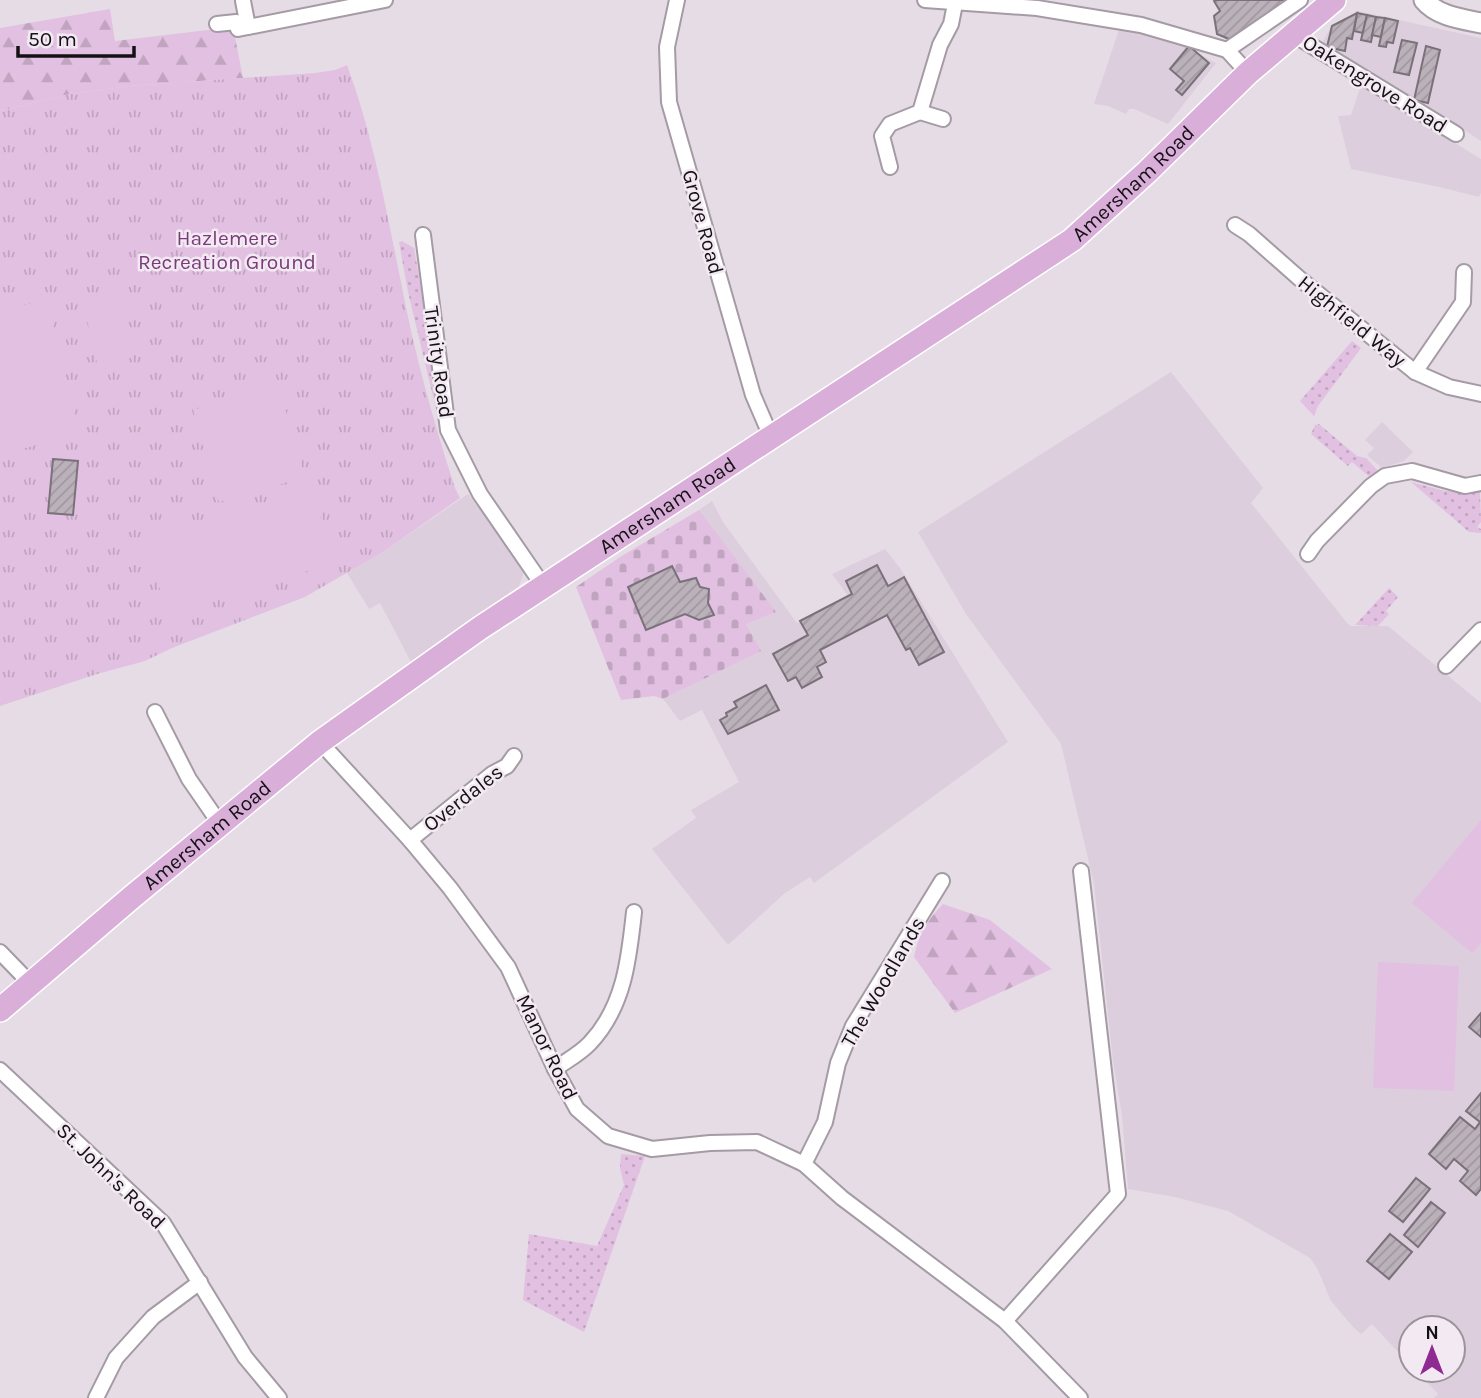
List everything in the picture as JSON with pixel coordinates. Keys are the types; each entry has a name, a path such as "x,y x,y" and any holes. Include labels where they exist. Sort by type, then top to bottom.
{"main road":[{"name":"Amersham Road","path":"0,1010 320,743 480,628 1072,240 1147,172 1248,73 1334,0"},
{"path":"1424,0 1430,7 1454,18 1481,23"}],"street":[{"path":"217,24 236,22 238,29 385,0"},
{"name":"Grove Road","path":"677,0 667,47 669,102 752,395 772,439"},
{"path":"925,0 1037,8 1141,25 1227,50 1248,73"},
{"path":"1227,50 1300,0"},
{"path":"243,1 247,27"},
{"path":"920,113 940,46 951,24 955,4"},
{"name":"Oakengrove Road","path":"1294,35 1455,134"},
{"path":"890,167 882,136 890,124 920,113 943,119"},
{"name":"Highfield Way","path":"1235,225 1250,234 1300,279 1415,372 1449,387 1481,394"},
{"name":"Trinity Road","path":"423,235 448,430 480,494 544,587"},
{"path":"1415,372 1463,302 1464,272"},
{"path":"1308,554 1371,486 1385,476 1412,471 1465,486 1481,482"},
{"path":"1446,666 1481,630"},
{"path":"155,712 189,779 220,824"},
{"name":"Manor Road","path":"320,743 410,839 508,967 577,1110 608,1136 652,1149 710,1143 758,1142 804,1164 842,1198 1005,1321 1080,1398"},
{"name":"Overdales","path":"410,839 492,774 506,766 514,756"},
{"path":"1005,1321 1118,1194 1081,871"},
{"name":"The Woodlands","path":"804,1164 825,1122 838,1063 853,1026 942,881"},
{"path":"555,1069 589,1044 615,1008 628,965 634,912"},
{"path":"0,952 30,983"},
{"name":"St. John's Road","path":"0,1070 163,1223 245,1357 279,1398"},
{"path":"96,1398 116,1358 153,1317 200,1282"}],"shaded area":[{"path":"1358,11 1481,38 1481,141 1449,120 1431,116 1322,43 1332,25"},
{"path":"1120,27 1178,43 1216,63 1168,124 1134,109 1129,109 1126,114 1108,106 1094,104"},
{"path":"1361,85 1481,159 1479,197 1351,169 1338,116 1351,115"},
{"path":"1171,372 1263,488 1251,503 1347,623 1351,626 1388,626 1481,703 1481,1398 1434,1398 1438,1394 1428,1384 1467,1384 1467,1314 1397,1314 1397,1351 1372,1324 1361,1334 1353,1327 1331,1301 1310,1258 1228,1211 1175,1197 1128,1189 1122,1116 1113,1061 1094,884 1061,744 966,614 918,532"},
{"path":"1382,422 1413,452 1404,461 1382,468 1367,455 1374,448 1365,440"},
{"path":"468,494 525,568 516,596 411,662 380,603 369,609 347,573"},
{"path":"712,501 723,522 797,623 848,596 832,574 885,549 900,568 1008,742 814,883 810,877 785,893 728,945 652,849 696,818 691,810 739,782 702,710 680,721 663,699 760,651 746,624 775,612 699,510"}],"green space":[{"path":"110,9 115,41 233,27 243,78 129,86 65,95 0,111 0,28"},
{"name":"Hazlemere Recreation Ground","path":"347,65 372,145 425,386 460,498 383,552 305,597 145,661 0,706 0,111 65,95 129,86 315,73"},
{"path":"399,242 414,248 446,432 442,434 408,292"},
{"path":"119,293 134,357 98,367 83,303"},
{"path":"47,299 80,433 0,455 0,311"},
{"path":"1352,341 1361,348 1318,406 1314,416 1300,401"},
{"path":"278,385 305,477 219,502 193,410"},
{"path":"1319,424 1357,456 1366,458 1379,472 1372,479 1352,462 1348,466 1311,434 1315,425"},
{"path":"1411,482 1445,491 1480,492 1481,522 1477,527 1481,529 1481,533 1469,532"},
{"path":"312,489 334,563 167,613 145,539"},
{"path":"699,510 776,612 746,624 761,651 663,699 654,696 621,700 576,587"},
{"path":"1389,588 1398,597 1386,611 1389,614 1378,626 1355,625"},
{"path":"1481,820 1481,943 1472,953 1412,903"},
{"path":"943,904 990,920 1052,969 955,1013 914,957 924,928"},
{"path":"1378,962 1459,966 1454,1091 1373,1088"},
{"path":"621,1154 645,1156 584,1332 523,1300 529,1234 597,1246 624,1185 620,1168"}],"building":[{"path":"1215,0 1287,1 1229,39 1217,34 1214,16 1220,11"},
{"path":"1357,13 1367,15 1363,33 1354,31"},
{"path":"1357,13 1352,39 1347,38 1345,51 1327,47 1332,26"},
{"path":"1367,15 1376,17 1371,42 1361,40"},
{"path":"1376,17 1385,18 1381,37 1372,35"},
{"path":"1385,18 1398,21 1393,43 1387,42 1386,47 1379,46"},
{"path":"1402,40 1417,43 1409,75 1394,72"},
{"path":"1189,46 1209,63 1182,95 1176,90 1184,81 1170,69"},
{"path":"1426,46 1440,50 1428,103 1414,100"},
{"path":"53,459 78,461 73,515 48,513"},
{"path":"877,565 888,586 904,577 944,652 919,665 910,648 906,650 887,615 820,650 826,662 817,667 822,677 802,688 796,677 788,681 773,654 808,635 800,621 852,594 846,581"},
{"path":"672,566 680,582 696,578 700,587 709,589 708,603 714,615 699,620 685,614 646,630 628,587"},
{"path":"766,685 779,710 728,734 720,720 737,707 734,702"},
{"path":"1481,1013 1481,1037 1469,1027"},
{"path":"1481,1093 1481,1189 1476,1195 1460,1181 1468,1171 1454,1159 1446,1169 1429,1154 1460,1117 1475,1129 1480,1122 1466,1111"},
{"path":"1416,1178 1430,1189 1403,1222 1389,1211"},
{"path":"1431,1202 1445,1213 1418,1247 1404,1235"},
{"path":"1390,1234 1412,1252 1389,1279 1367,1261"}]}
